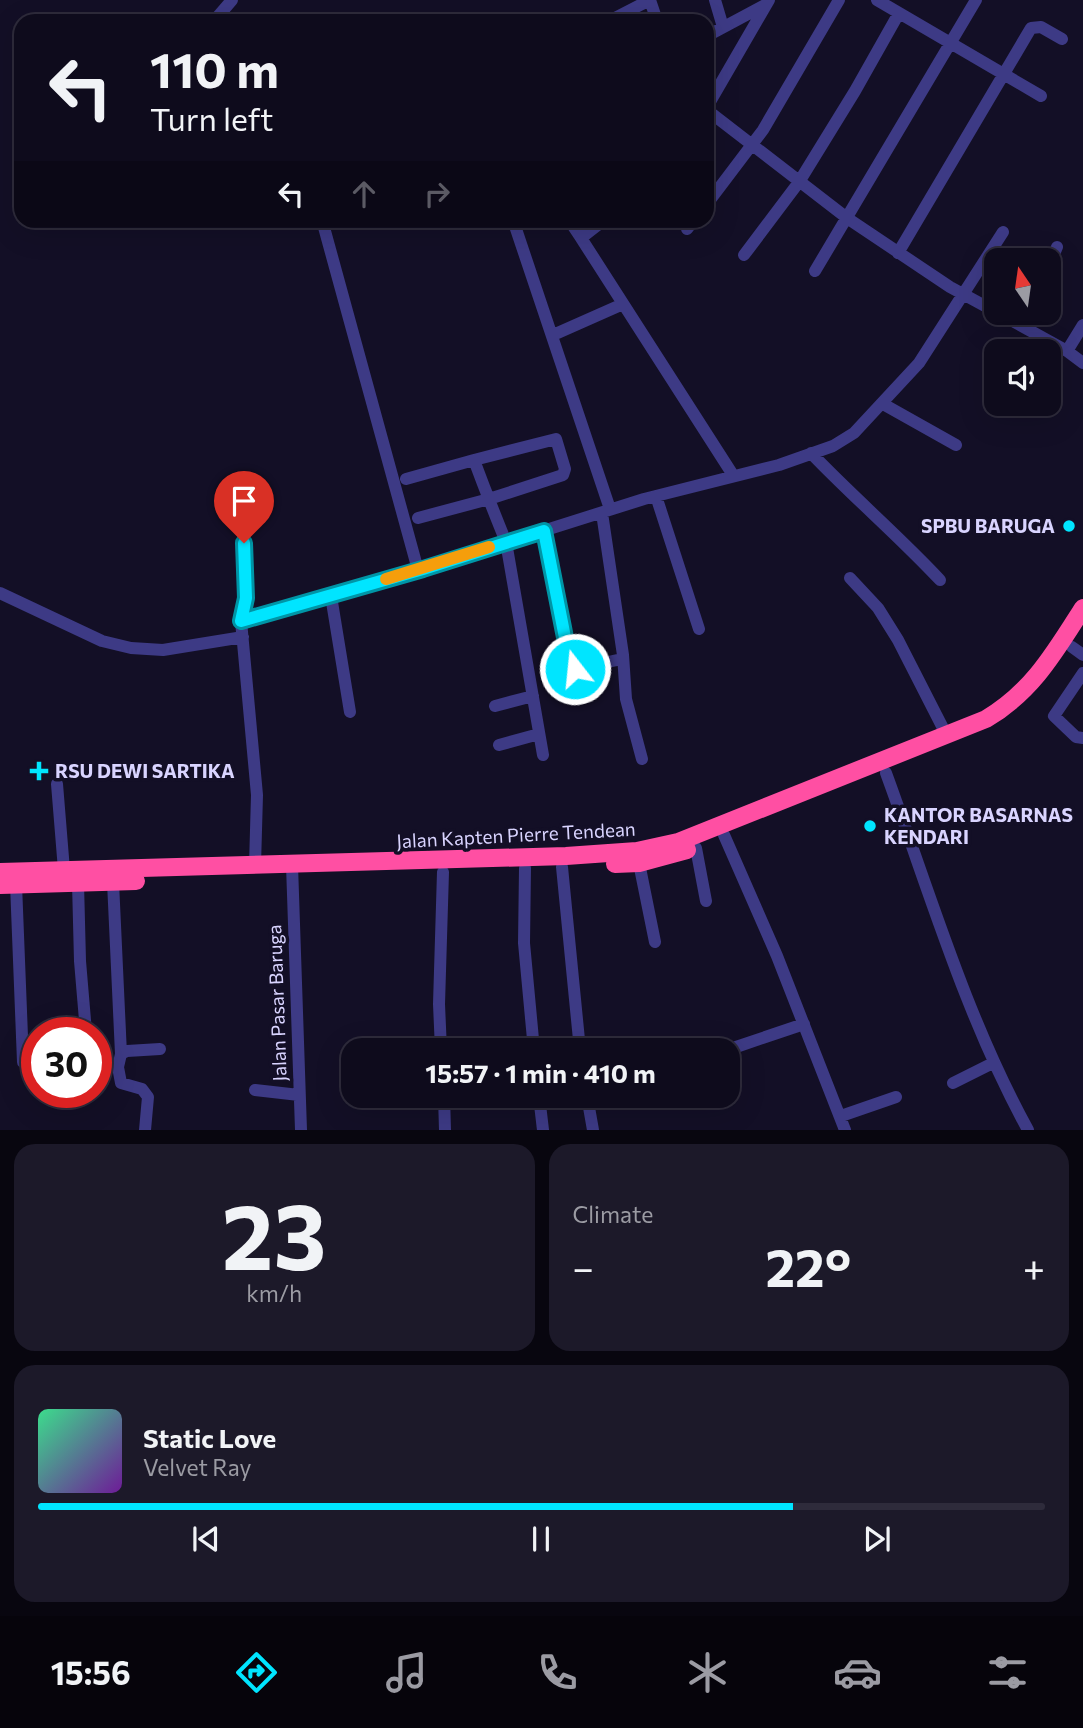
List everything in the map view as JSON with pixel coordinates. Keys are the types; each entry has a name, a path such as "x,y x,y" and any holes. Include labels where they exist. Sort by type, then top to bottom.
{"highway":[{"name":"Jalan Kapten Pierre Tendean","path":"0,872 255,865 292,870 443,872 639,863 696,848 986,719 1017,698 1035,681 1083,608"},
{"name":"Jalan Kapten Pierre Tendean","path":"8,885 113,882 566,856 637,851 678,842 830,788 886,773 986,731 1019,713 1045,686 1078,651 1083,629"}],"street":[{"path":"220,14 232,0"},
{"path":"623,14 650,0"},
{"path":"715,0 723,27"},
{"path":"714,195 753,146 839,0"},
{"path":"877,0 1041,96"},
{"path":"815,271 976,0"},
{"path":"714,32 768,2"},
{"path":"714,101 768,2"},
{"path":"744,255 799,182 899,13"},
{"path":"898,253 1031,28 1041,27 1062,39"},
{"path":"714,117 847,218 984,306"},
{"path":"324,228 418,570"},
{"path":"516,228 553,335 606,511 626,699 642,759"},
{"path":"574,228 733,475"},
{"path":"581,238 593,228"},
{"path":"241,621 418,570 656,496 779,464 848,438 919,363 1003,232"},
{"path":"553,335 623,304"},
{"path":"1067,351 1083,325"},
{"path":"1023,326 1083,363"},
{"path":"883,404 956,445"},
{"path":"405,480 554,438 558,442 565,469 563,475 418,518"},
{"path":"811,453 940,580"},
{"path":"474,460 506,542 543,755"},
{"path":"656,496 699,629"},
{"path":"544,531 571,668 622,659"},
{"path":"244,543 246,598 241,621 257,794 255,865"},
{"path":"850,578 878,608 898,640 947,736"},
{"path":"0,593 103,641 131,648 163,650 243,637"},
{"path":"331,596 350,712"},
{"path":"1083,673 1054,714 1076,737 1083,738"},
{"path":"495,705 533,696"},
{"path":"499,746 539,734"},
{"path":"886,773 957,972 993,1063 1028,1129"},
{"path":"57,784 64,870"},
{"path":"724,835 845,1129"},
{"path":"696,848 706,901"},
{"path":"639,863 655,942"},
{"path":"562,867 579,1038"},
{"path":"525,868 524,943 533,1038"},
{"name":"Jalan Pasar Baruga","path":"292,870 302,1129"},
{"path":"440,1038 443,872"},
{"path":"113,882 121,1054 118,1067 121,1083 142,1089 148,1097 145,1129"},
{"path":"78,883 85,1017"},
{"path":"8,885 21,1038"},
{"path":"740,1047 804,1024"},
{"path":"121,1054 160,1049"},
{"path":"953,1083 993,1063"},
{"path":"255,1090 299,1095"},
{"path":"841,1116 895,1097"},
{"path":"444,1108 445,1129"},
{"path":"540,1108 543,1129"},
{"path":"589,1108 593,1129"}],"slow traffic":[{"path":"386,579 489,547"}],"place":[{"name":"SPBU BARUGA","path":"1069,526"},
{"name":"RSU DEWI SARTIKA","path":"39,771"},
{"name":"KANTOR BASARNAS KENDARI","path":"870,826"}],"route":[{"path":"244,543 246,598 241,621 544,531 571,668 575,669"}]}
